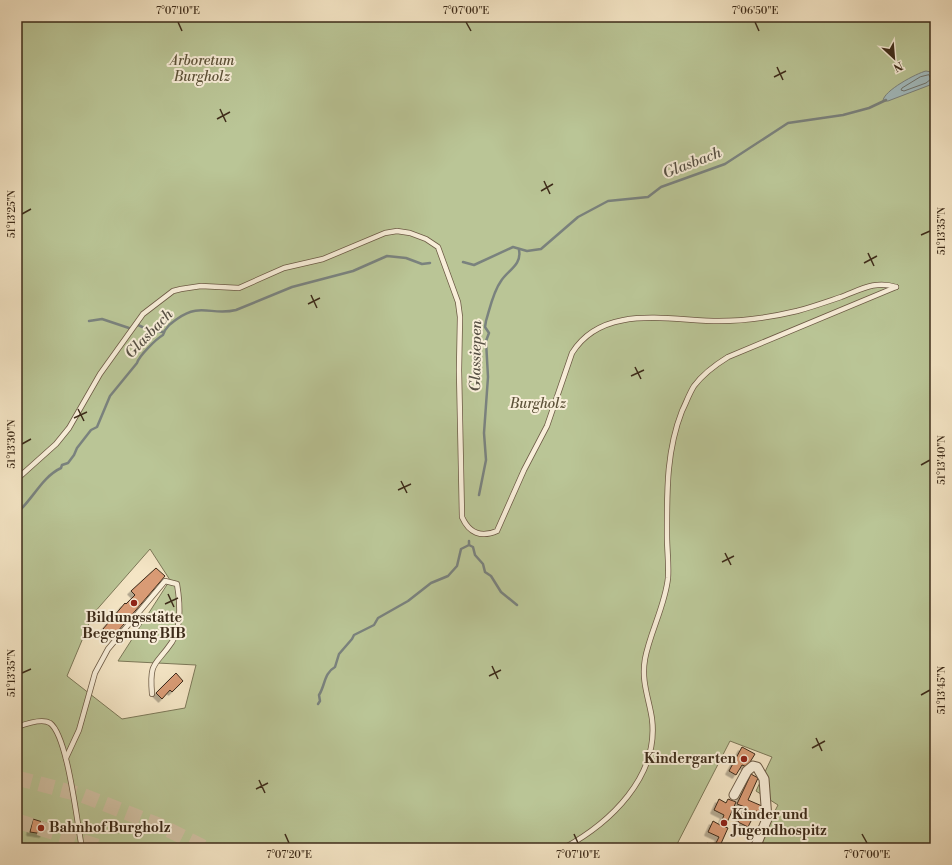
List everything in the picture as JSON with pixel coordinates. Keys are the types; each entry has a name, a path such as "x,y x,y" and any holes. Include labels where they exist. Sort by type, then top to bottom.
{"street":[{"path":"734,795 747,771 753,766 757,768 764,779 768,819 755,848"}],"lane":[{"path":"17,479 56,444 69,428 100,374 131,328 143,314 173,291 189,287 239,288 284,268 323,259 385,233 397,231 410,232 426,239 438,247 458,302 460,317 459,370 462,517 470,531 479,534 489,535 497,531 524,470 548,426 572,353 578,343 598,328 620,321 663,317 718,321 763,317 819,305 871,285 887,284 896,287 728,357 709,371 693,388 681,415 669,459 667,480 668,578 664,596 644,660 646,698 652,727 648,758 636,785 621,804 592,831 564,848"},
{"path":"66,758 79,730 95,673 108,649 165,581 176,584 180,601 178,621 172,641 155,662 150,677 152,694"},
{"path":"17,726 43,721 50,723 59,735 66,758 82,848"},
{"path":"738,848 741,846 747,848"}],"green space":[{"name":"Burgholz","path":"17,17 935,17 935,848 756,848 778,805 756,791 772,757 730,741 675,848 17,848","holes":["150,549 170,580 118,661 196,665 185,708 122,719 67,676 93,614"]}],"water":[{"path":"926,71 931,72 934,77 933,82 930,85 888,101 883,101 888,92 915,75"}],"building":[{"name":"Bildungsstätte Begegnung BIB","path":"156,568 165,576 112,638 103,629 125,603 126,604 135,595 131,591"},
{"path":"176,673 183,681 172,692 170,690 162,699 156,693"},
{"name":"Kindergarten","path":"742,747 755,754 747,767 742,765 736,775 729,771"},
{"path":"751,774 758,778 748,800 762,806 759,812 756,811 748,827 738,822 745,807 737,804"},
{"name":"Kinder und Jugendhospitz","path":"719,799 726,803 728,799 736,802 725,827 728,828 719,848 717,848 714,847 719,837 708,832 713,821 720,825 724,815 714,810"},
{"name":"Bahnhof Burgholz","path":"33,819 52,825 50,832 44,830 43,834 30,832"},
{"name":"Kinder und Jugendhospitz","path":"707,843 714,847 717,848 704,848"}],"waterway":[{"name":"Glasbach","path":"463,262 474,265 513,247 527,251 541,249 578,217 608,201 648,197 661,187 725,164 788,123 843,115 869,108 886,100"},
{"name":"Glassiepen","path":"479,495 486,460 484,433 488,377 486,341 489,333 485,327 490,306 498,285 516,264 519,250"},
{"name":"Glasbach","path":"17,513 48,477 61,468 62,465 68,463 91,430 97,427 110,396 141,356 163,335 170,324 185,314 199,310 220,312 236,310 292,287 353,271 387,256 406,258 422,264 430,263"},
{"path":"89,321 102,319 129,328"},
{"path":"138,325 151,331 164,332"},
{"name":"Glassiepen","path":"318,704 320,701 319,695 327,676 335,667 339,654 354,635 374,625 378,618 408,601 431,583 448,576 457,566 461,549 469,545 469,541"},
{"path":"469,545 473,547 475,555 483,564 485,572 491,576 501,592 517,605"}],"tunnel":[{"path":"17,778 82,795 161,826 205,848"},
{"path":"17,821 103,848"}],"place":[{"name":"Bildungsstätte Begegnung BIB","path":"134,603"},
{"name":"Kindergarten","path":"744,759"},
{"name":"Kinder und Jugendhospitz","path":"724,823"},
{"name":"Bahnhof Burgholz","path":"41,828"}],"park label":[{"name":"Arboretum Burgholz","path":"202,70"}]}
